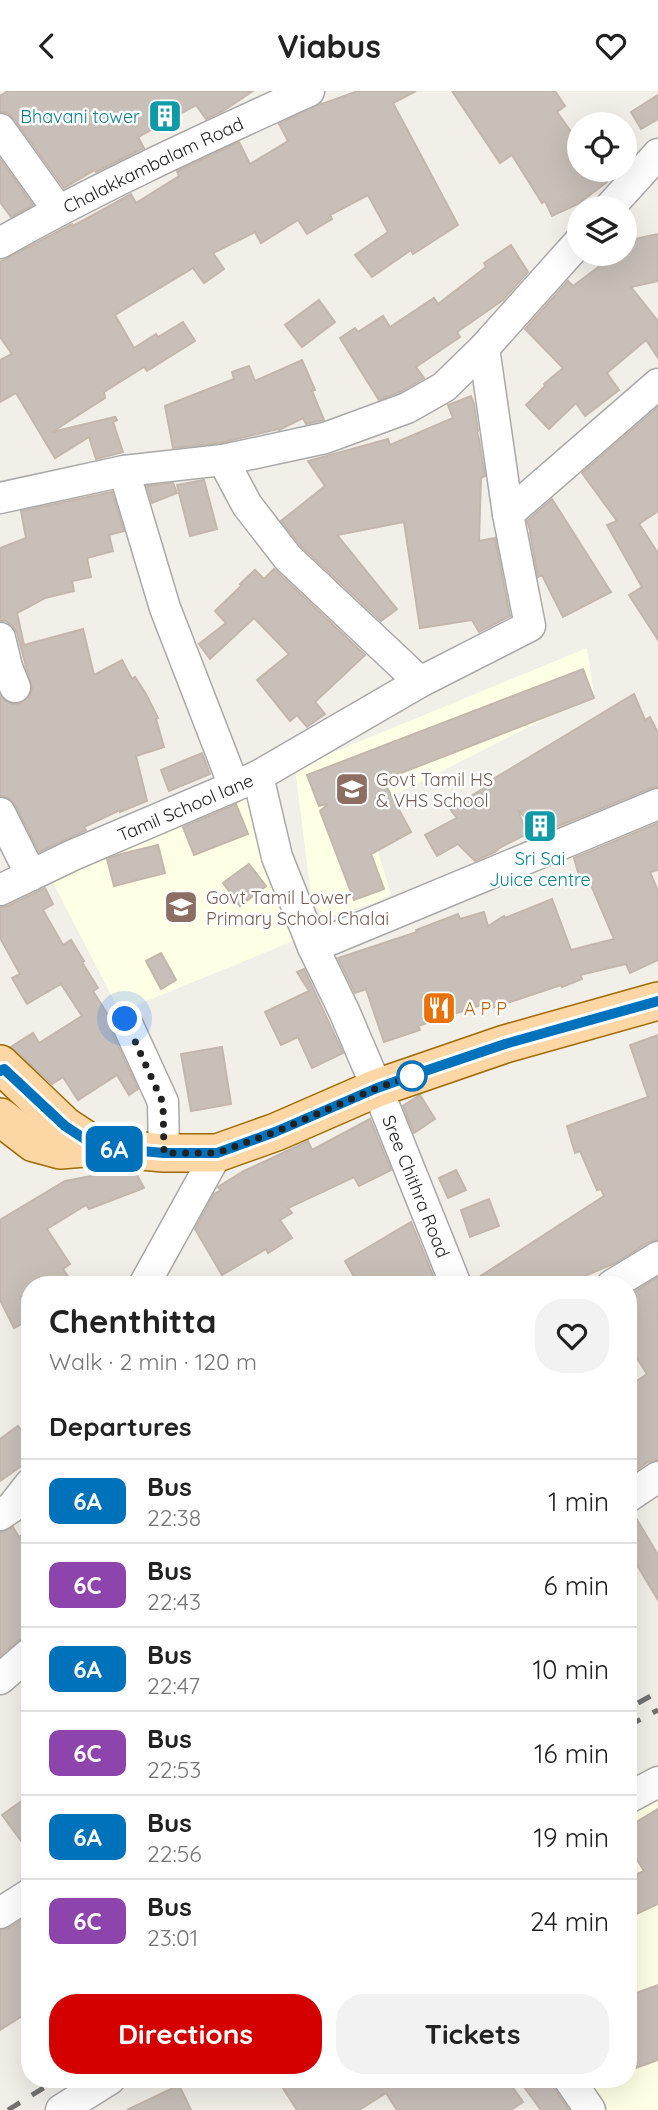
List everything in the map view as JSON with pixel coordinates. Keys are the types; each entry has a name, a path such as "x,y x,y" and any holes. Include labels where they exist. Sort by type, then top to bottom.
{"main road":[{"path":"0,1117 17,1142 60,1150 97,1147 164,1153 217,1153 275,1132 377,1088 505,1044 658,1001"},
{"path":"1,1068 65,1126 97,1147"}],"street":[{"name":"Chalakkambalam Road","path":"0,243 138,169 309,91"},
{"path":"0,129 58,210"},
{"path":"621,196 658,154"},
{"path":"0,498 124,471 223,460 324,438 407,408 444,387 484,348 567,255"},
{"path":"124,471 165,608 246,781 420,682 530,626 508,514 484,348"},
{"path":"508,514 658,384"},
{"path":"223,460 247,505 288,558 420,682"},
{"path":"0,638 15,687"},
{"name":"Tamil School lane","path":"0,890 73,855 246,781 313,947 377,1088"},
{"path":"313,947 658,804"},
{"path":"0,813 31,875"},
{"path":"125,1019 163,1103 164,1153"},
{"name":"Sree Chithra Road","path":"377,1088 452,1276"},
{"path":"149,1276 217,1153"},
{"path":"627,1276 658,1258"},
{"path":"637,1491 658,1477"},
{"path":"0,1515 12,1507 21,1496"},
{"path":"0,1679 21,1661"},
{"path":"637,1793 658,1782"},
{"path":"0,1913 21,1900"},
{"path":"61,2110 96,2088"},
{"path":"575,2088 590,2110"}],"shaded area":[{"name":"Govt Tamil HS & VHS School","path":"587,648 594,694 365,810 391,894 377,902 329,917 312,904 295,768"},
{"name":"Govt Tamil Lower Primary School Chalai","path":"257,790 305,936 120,1012 51,879"},
{"path":"658,1778 658,2110 600,2110 584,2088 637,2088 637,1789"}],"building":[{"path":"8,91 253,91 206,119 196,105 138,137 144,148 96,172 95,170 64,188 14,119 8,113 0,112 0,96"},
{"path":"358,91 416,91 393,103 458,225 413,254 411,250 372,277 355,255 388,232 368,195 330,215 332,219 307,234 298,220 261,243 255,232 213,253 224,269 204,283 193,268 115,315 134,348 183,322 195,341 147,371 144,367 104,392 105,398 52,432 115,417 117,420 113,422 123,452 96,459 89,437 55,458 16,393 0,402 0,360 12,354 0,337 0,262 131,194 136,203 179,176 177,171 239,142 250,164 288,141 279,124 321,103"},
{"path":"452,91 555,91 565,106 557,112 567,126 567,182 607,182 589,196 567,196 567,209 552,216 545,201 542,203 512,155 500,163"},
{"path":"658,95 658,119 641,129 637,122 637,112 631,112"},
{"path":"0,159 33,205 11,217 0,202"},
{"path":"658,234 658,281 631,287 658,321 658,358 646,340 607,373 619,390 585,416 576,403 549,429 526,405 544,384 563,368 525,329 568,281 573,286 600,266 637,266 637,238"},
{"path":"511,245 528,272 503,300 457,332 460,337 416,367 424,378 379,400 340,338 355,328 358,332 383,316 390,327 434,298 438,304 486,267 484,263"},
{"path":"319,300 335,322 302,347 285,325"},
{"path":"302,360 324,420 306,424 303,418 279,430 220,443 173,448 165,406 234,379 232,372 249,366 255,381"},
{"path":"471,396 485,476 481,478 479,541 495,538 510,616 479,632 472,620 420,628 404,522 337,535 397,609 381,621 301,546 281,521 325,486 308,461 388,439 390,445 453,418 448,405"},
{"path":"658,407 658,511 639,524 658,553 658,640 629,595 642,587 607,525 617,521 582,473"},
{"path":"204,480 217,529 190,536 177,485"},
{"path":"173,483 177,493 152,503 147,486"},
{"path":"112,492 124,531 109,535 113,551 87,558 91,577 72,581 74,591 45,598 17,613 24,645 83,629 94,675 122,660 132,679 135,677 146,694 158,718 156,719 164,747 136,756 147,801 84,827 86,830 39,852 15,805 9,798 0,796 0,695 12,704 21,703 29,697 32,689 17,633 6,621 0,621 0,548 26,538 21,511"},
{"path":"552,499 611,592 563,617 542,575 538,577 527,521"},
{"path":"274,569 365,655 315,702 325,714 307,727 297,715 290,721 257,680 289,654 254,618 210,659 199,644 226,623 215,611 242,585 240,584 255,570 264,579"},
{"path":"583,669 594,698 383,780 411,832 371,854 384,889 354,900 320,811 327,805 319,806 307,775"},
{"path":"634,694 645,720 650,717 658,733 658,787 541,833 518,810 527,834 475,861 458,844 437,856 425,835 457,818 450,809 492,783 490,781"},
{"path":"202,753 210,774 169,791 161,770"},
{"path":"236,804 248,834 194,855 183,827"},
{"path":"658,823 658,870 650,872 658,891 658,960 630,973 626,964 580,975 582,979 562,987 561,985 489,1009 487,1003 418,1026 420,1030 384,1042 366,989 355,993 338,958 417,932 416,930 458,914 460,919 484,912 488,926 504,916 505,918 552,899 571,950 614,939 591,885 578,872 574,858"},
{"path":"158,845 165,873 114,886 107,859"},
{"path":"249,864 266,886 240,906 223,883"},
{"path":"45,888 53,904 43,910 63,945 71,940 98,988 93,991 108,1015 109,1026 138,1089 129,1095 117,1075 78,1100 63,1077 52,1084 11,1047 33,1033 39,1043 82,1016 61,984 27,1004 12,978 20,974 0,938 0,907 8,906"},
{"path":"161,953 176,980 161,989 146,961"},
{"path":"304,969 343,1053 312,1068 298,1037 281,1045 265,1012 309,991 297,972"},
{"path":"658,1035 658,1240 649,1242 615,1263 585,1276 481,1276 604,1196 601,1189 597,1190 580,1151 575,1153 567,1126 648,1097 630,1045"},
{"path":"222,1047 231,1104 191,1111 181,1054"},
{"path":"420,1095 435,1119 414,1133 403,1106"},
{"path":"370,1119 391,1170 359,1186 354,1177 288,1208 292,1213 280,1220 292,1238 268,1253 266,1249 222,1275 195,1229 214,1194 221,1190 218,1187 244,1171 308,1141 312,1150"},
{"path":"123,1170 135,1171 144,1188 89,1209 86,1205 47,1229 70,1264 63,1269 68,1276 21,1276 21,1324 14,1328 0,1300 0,1220 65,1181"},
{"path":"456,1170 466,1190 448,1198 439,1178"},
{"path":"489,1199 499,1226 470,1237 461,1210"},
{"path":"411,1222 433,1276 354,1276 345,1261"},
{"path":"658,1277 658,1460 648,1462 637,1470 637,1381 647,1374 637,1358 637,1290"},
{"path":"18,1426 21,1430 21,1466 0,1481 0,1439"},
{"path":"637,1520 658,1555 658,1600 637,1565"},
{"path":"13,1527 19,1537 21,1536 21,1639 0,1656 0,1532"},
{"path":"21,1801 21,1841 2,1815"},
{"path":"658,1809 658,1904 637,1914 637,1874 644,1871 637,1860 637,1822"},
{"path":"21,1921 21,2017 0,2030 0,1930"},
{"path":"658,1985 658,2060 637,2068 637,1993"},
{"path":"173,2088 180,2088 191,2110 127,2110"},
{"path":"283,2088 513,2088 523,2102 511,2110 397,2110 386,2093 359,2110 297,2110"},
{"path":"525,2088 555,2088 569,2110 541,2110"}],"railway":[{"path":"638,1703 658,1692"},
{"path":"637,1721 658,1710"},
{"path":"8,2110 43,2088"}],"bus line":[{"name":"6A","path":"0,1071 4,1069 65,1126 97,1147 164,1153 217,1153 428,1070 505,1044 658,1001"}],"place":[{"name":"Bhavani tower","path":"165,116"},
{"name":"Govt Tamil HS & VHS School","path":"352,789"},
{"name":"Sri Sai Juice centre","path":"540,826"},
{"name":"Govt Tamil Lower Primary School Chalai","path":"181,907"},
{"name":"A P P","path":"439,1008"}],"route":[{"path":"125,1019 163,1103 164,1153 217,1153 412,1076"}]}
